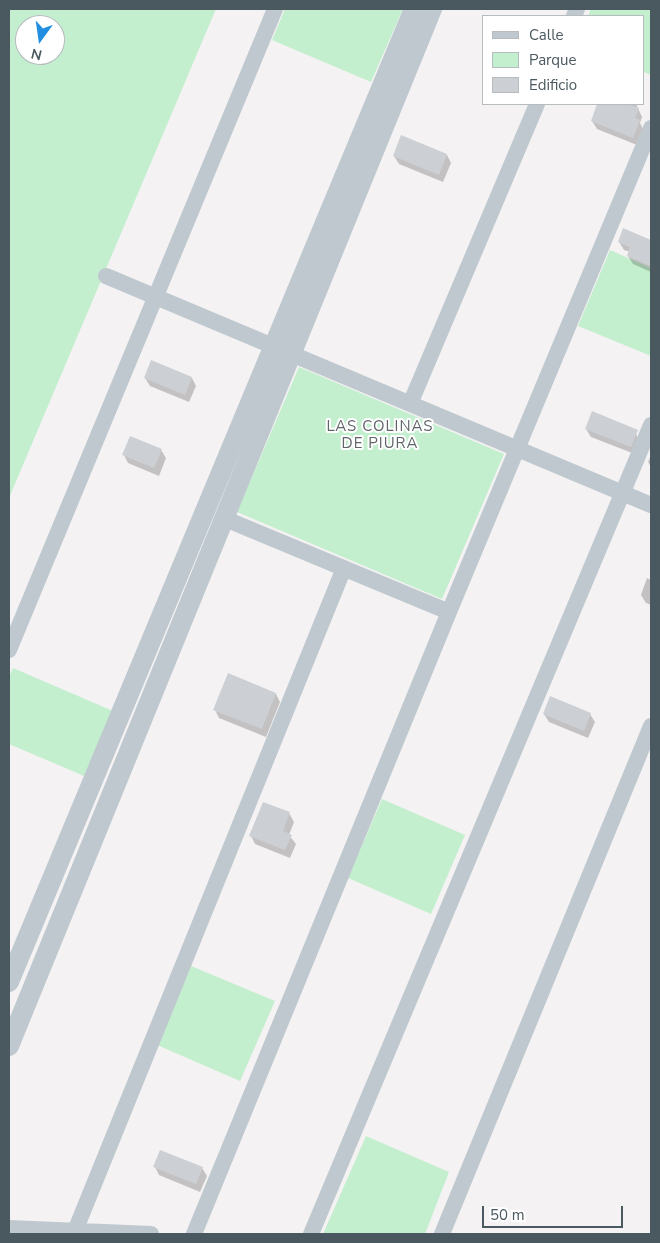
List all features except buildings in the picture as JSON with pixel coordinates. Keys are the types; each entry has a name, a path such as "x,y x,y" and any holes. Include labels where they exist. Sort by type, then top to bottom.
{"street":[{"path":"9,650 154,296 275,9"},
{"path":"9,1046 223,518 282,350 414,9"},
{"path":"9,982 282,350 432,9"},
{"path":"410,404 537,105"},
{"path":"194,1234 449,612 651,128"},
{"path":"106,276 651,505"},
{"path":"311,1234 651,425"},
{"path":"223,518 449,612"},
{"path":"75,1231 344,568"},
{"path":"442,1234 651,726"},
{"path":"9,1228 151,1234"}],"green space":[{"path":"9,9 216,9 9,498"},
{"path":"285,9 403,9 371,82 272,40"},
{"path":"591,9 651,9 651,75 645,72 645,15 588,15"},
{"path":"610,250 651,268 651,356 578,326"},
{"path":"299,367 504,454 442,599 237,512"},
{"path":"13,668 113,711 84,776 9,744 9,677"},
{"path":"382,799 465,835 431,914 348,878"},
{"path":"191,966 275,1001 240,1081 157,1045"},
{"path":"366,1136 449,1172 425,1234 323,1234"}],"district":[{"name":"LAS COLINAS DE PIURA","path":"380,436"}]}
